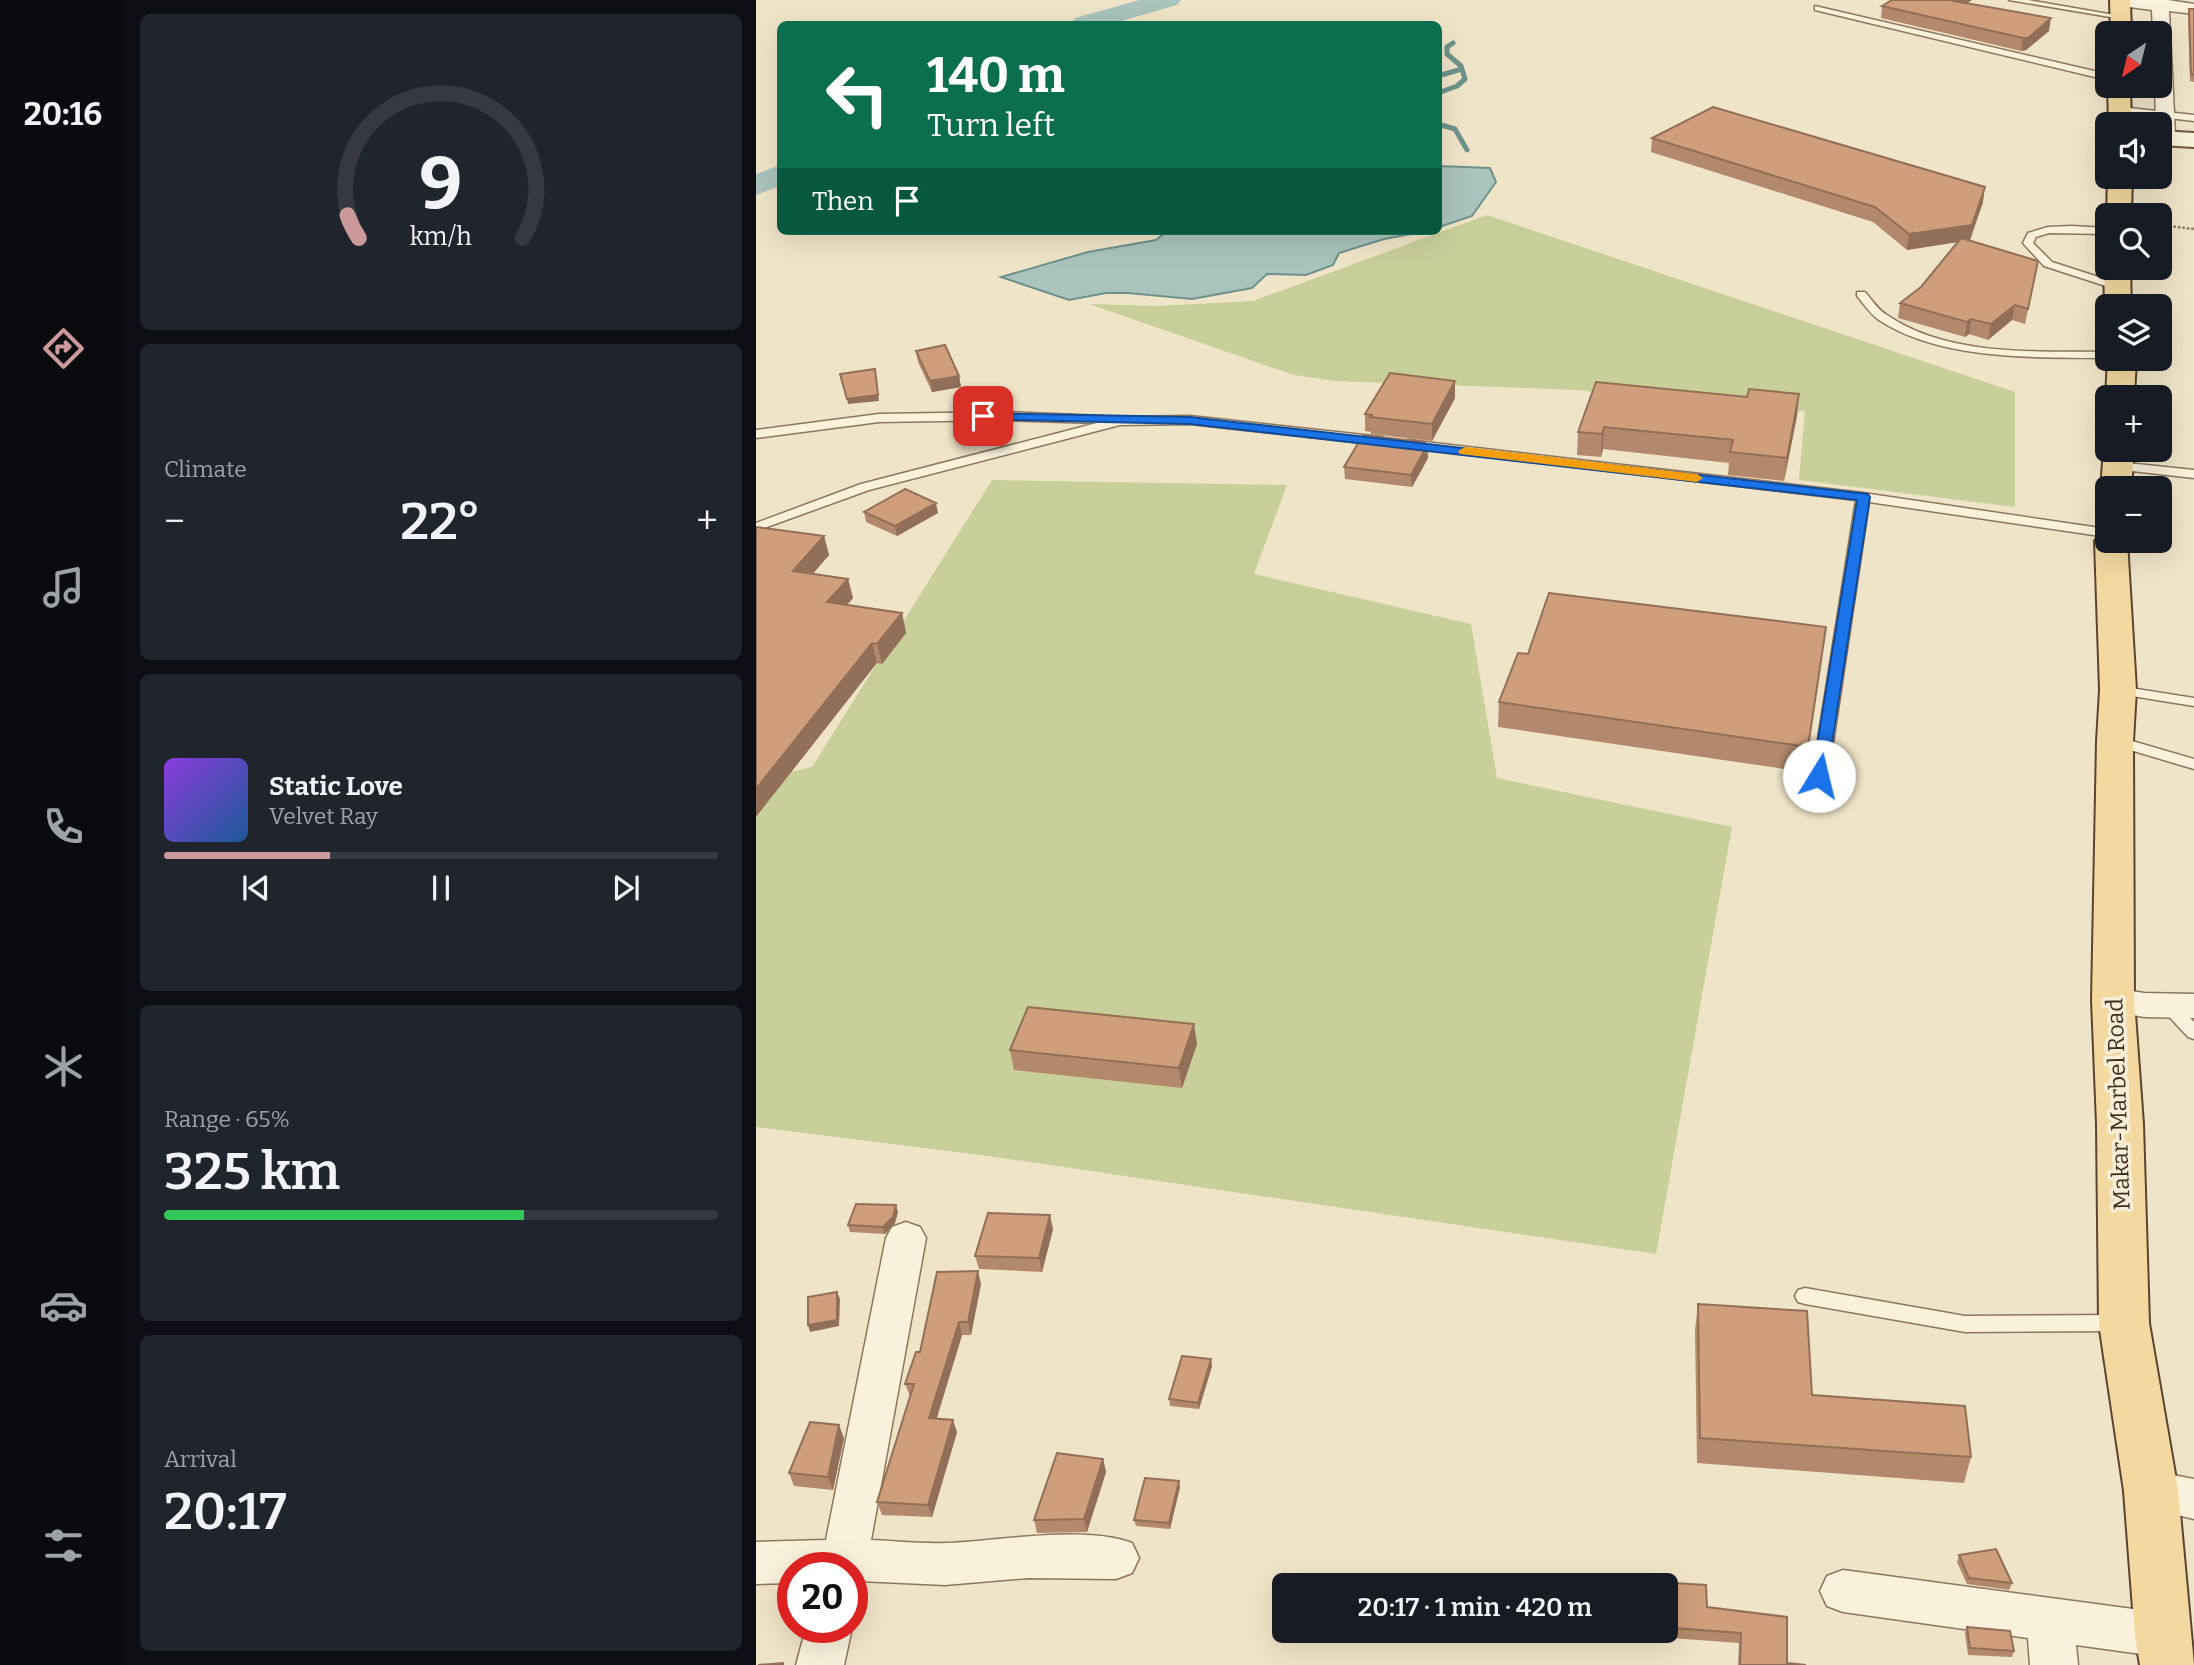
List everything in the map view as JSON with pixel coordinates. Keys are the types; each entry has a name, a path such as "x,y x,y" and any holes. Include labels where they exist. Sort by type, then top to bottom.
{"main road":[{"name":"Makar-Marbel Road","path":"2111,553 2118,690 2115,741 2113,1000 2120,1124 2124,1323 2151,1491 2166,1650"}],"street":[{"path":"2161,3 2165,112"},
{"path":"2121,13 2161,3 2194,9"},
{"path":"2172,137 2194,139"},
{"path":"2113,1000 2181,1006"},
{"path":"846,1552 906,1238"},
{"path":"2151,1491 2194,1499"},
{"path":"868,1564 944,1564 1028,1557 1116,1558"},
{"path":"756,1563 777,1563"},
{"path":"1843,1591 2050,1619 2166,1650"},
{"path":"2050,1619 2054,1665"},
{"path":"820,1665 825,1643"}],"lane":[{"path":"2012,0 2121,13"},
{"path":"1818,8 2095,74"},
{"path":"2172,116 2194,118"},
{"path":"2095,231 2048,230 2032,235 2028,243 2048,264 2095,280"},
{"path":"2096,280 2117,287"},
{"path":"1861,294 1883,318 1918,334 1954,344 2023,354 2095,355"},
{"path":"756,433 879,418 1004,416 1190,421 1863,497 2095,531"},
{"path":"756,527 865,487 1120,421"},
{"path":"2118,468 2194,474"},
{"path":"1819,776 1863,497"},
{"path":"2118,690 2194,702"},
{"path":"2115,741 2194,764"},
{"path":"2181,1006 2194,1032"},
{"path":"1805,1296 1898,1315 1965,1324 2124,1323"}],"path":[{"path":"2172,226 2194,229"}],"green space":[{"path":"1487,215 2015,392 2015,507 1799,480 1805,411 1687,403 1578,390 1335,381 1294,375 1089,304 1157,306 1253,301 1433,235 1442,235 1442,232"},
{"path":"992,480 1287,485 1254,574 1471,624 1497,778 1732,827 1656,1254 988,1156 756,1127 756,780 812,767"}],"water":[{"path":"1442,166 1490,168 1496,182 1472,216 1442,226"},
{"path":"1162,235 1406,235 1339,253 1333,265 1306,275 1267,274 1252,288 1192,299 1106,293 1069,300 1001,277 1088,252 1156,240"}],"building":[{"path":"1892,0 1956,0 1954,1 2051,18 2028,38 2023,38 1882,6"},
{"path":"2189,9 2194,9 2194,75 2191,74"},
{"path":"1713,107 1985,187 1972,225 1909,234 1875,207 1652,138"},
{"path":"1961,238 2038,261 2028,309 2015,305 1991,324 1971,319 1967,322 1900,303 1921,287"},
{"path":"945,345 959,376 930,381 916,351"},
{"path":"875,369 878,395 847,399 840,374"},
{"path":"1390,373 1455,381 1432,424 1370,417 1372,415 1365,414"},
{"path":"1596,382 1747,397 1749,389 1799,394 1787,458 1730,452 1733,440 1604,427 1602,434 1578,432"},
{"path":"1363,435 1425,442 1423,446 1427,446 1411,475 1344,467"},
{"path":"905,489 936,503 895,526 864,512"},
{"path":"756,527 824,536 793,571 848,579 827,602 902,613 877,644 872,643 756,789"},
{"path":"1549,593 1826,627 1808,747 1499,702 1518,653 1528,654"},
{"path":"1028,1007 1194,1024 1179,1068 1010,1050"},
{"path":"856,1204 896,1205 893,1217 883,1227 848,1225"},
{"path":"988,1213 1050,1215 1039,1258 975,1256"},
{"path":"978,1271 968,1322 959,1322 929,1418 953,1420 928,1505 877,1502 914,1384 905,1384 916,1352 920,1352 937,1272"},
{"path":"837,1292 837,1320 808,1325 808,1297"},
{"path":"1698,1304 1807,1311 1812,1395 1965,1406 1971,1457 1700,1438"},
{"path":"1182,1356 1211,1359 1198,1403 1169,1399"},
{"path":"810,1422 839,1425 828,1477 789,1473"},
{"path":"1057,1453 1103,1459 1084,1519 1034,1520"},
{"path":"1145,1478 1179,1481 1169,1523 1134,1520"},
{"path":"1996,1549 2012,1583 1969,1578 1959,1555"},
{"path":"1678,1583 1706,1585 1707,1607 1787,1617 1787,1663 1806,1665 1740,1665 1741,1633 1678,1628"},
{"path":"1967,1627 2010,1631 2014,1651 1970,1648"}],"waterway":[{"path":"1094,21 1168,0"},
{"path":"1453,43 1447,47 1447,54 1462,69"},
{"path":"1442,75 1462,69"},
{"path":"1442,92 1457,86 1465,79 1462,69"},
{"path":"1442,125 1455,129 1467,150"},
{"path":"756,186 777,176"}],"slow traffic":[{"path":"1465,451 1697,478"}],"route":[{"path":"983,416 1190,421 1863,497 1819,776"}]}
